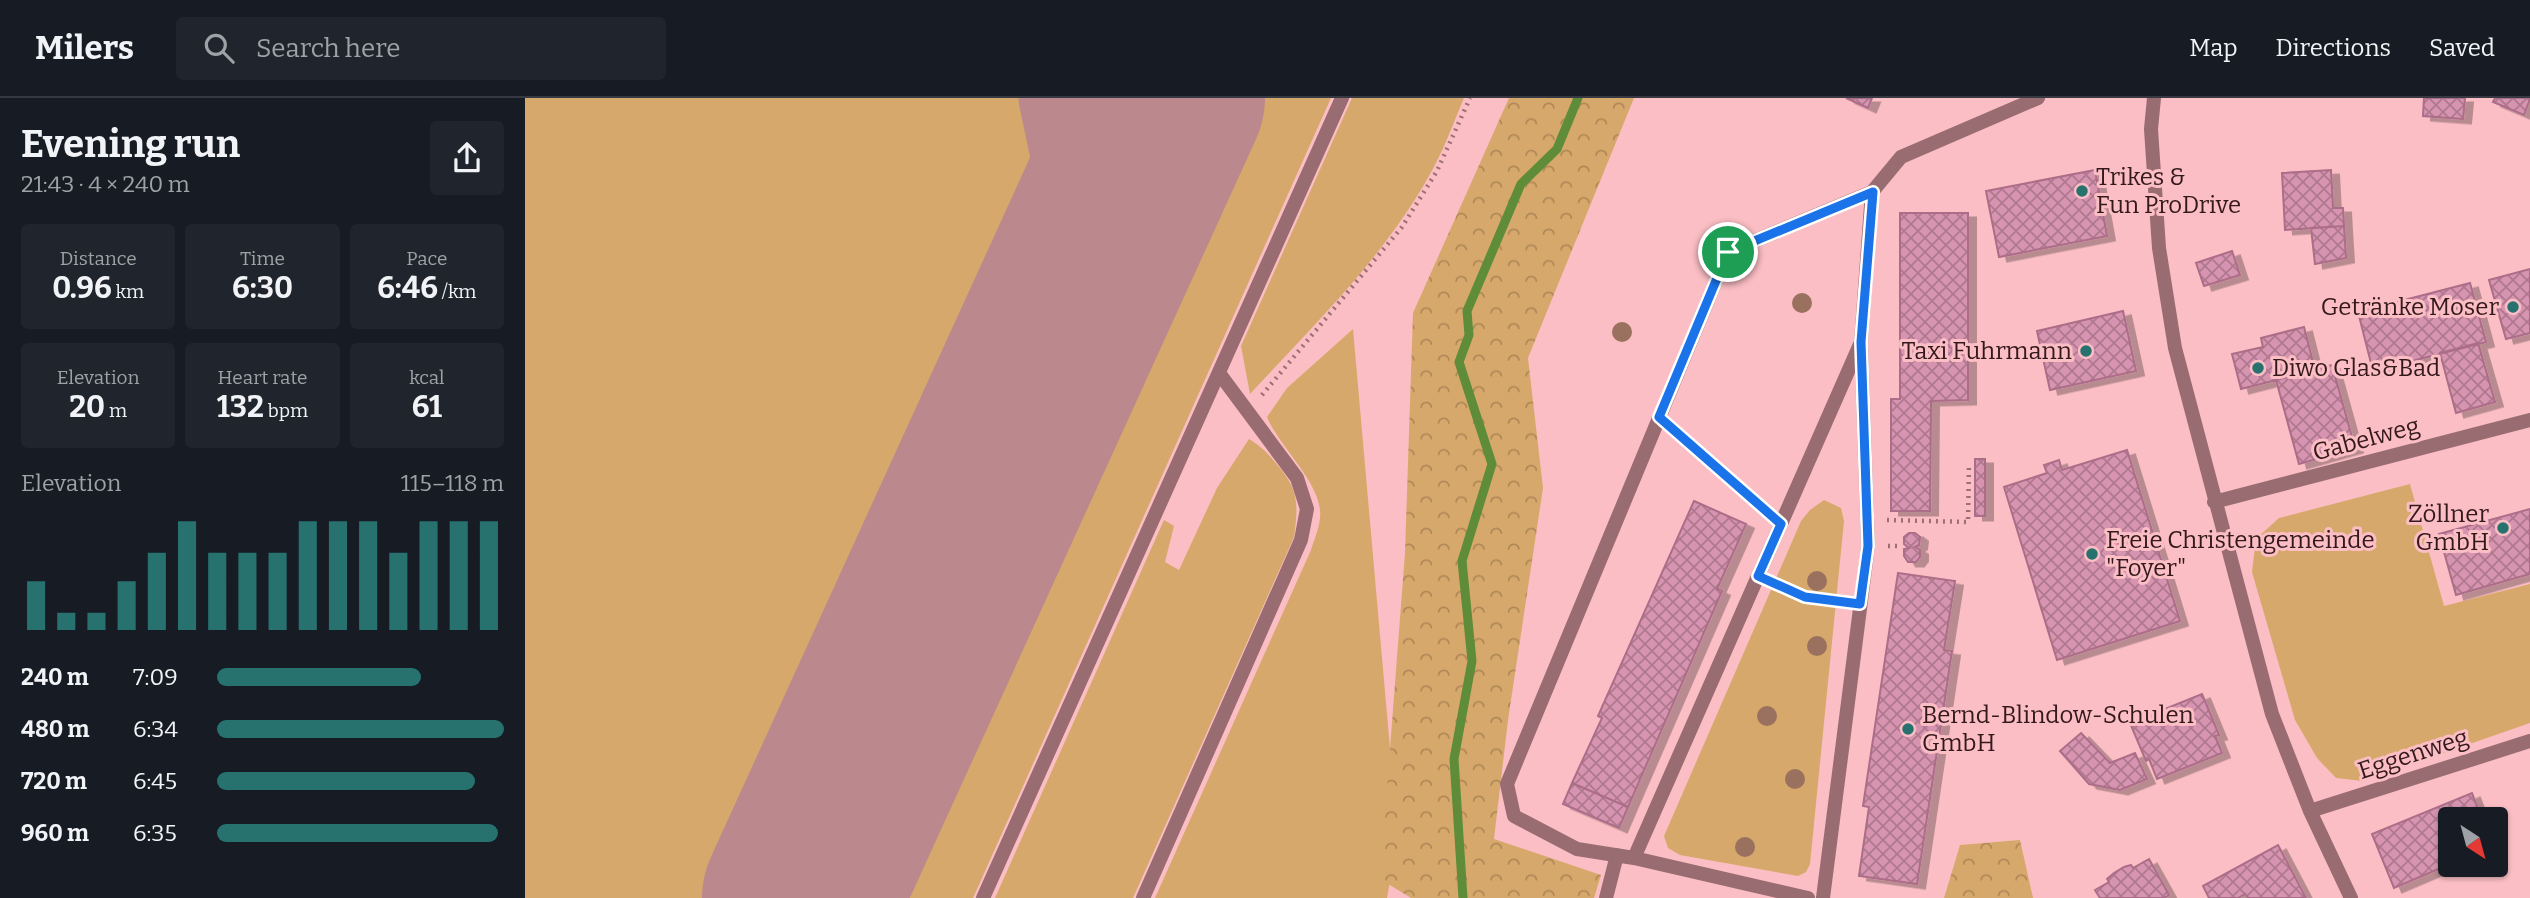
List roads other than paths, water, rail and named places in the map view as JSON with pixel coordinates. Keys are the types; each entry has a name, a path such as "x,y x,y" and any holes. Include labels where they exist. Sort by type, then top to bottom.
{"street":[{"path":"983,898 1342,98"},
{"path":"1808,898 1634,858 1577,849 1514,817 1507,784 1728,252 1873,192 1901,157 2038,98"},
{"path":"2154,98 2151,129 2159,248 2175,348 2272,714 2309,811 2351,898"},
{"path":"1823,898 1868,546 1861,342 1873,192"},
{"path":"1634,858 1861,342"},
{"path":"1143,898 1301,540 1307,509 1297,478 1219,373"},
{"name":"Gabelweg","path":"2214,502 2530,420"},
{"name":"Eggenweg","path":"2309,811 2530,741"},
{"path":"1606,898 1617,855"}],"waterway":[{"path":"1463,898 1454,759 1472,661 1462,561 1492,464 1459,362 1469,335 1467,311 1521,184 1557,149 1578,98"}],"place":[{"name":"Trikes & Fun ProDrive","path":"2082,191"},
{"name":"Getränke Moser","path":"2513,307"},
{"name":"Taxi Fuhrmann","path":"2086,351"},
{"name":"Diwo Glas&Bad","path":"2258,368"},
{"name":"Zöllner GmbH","path":"2503,528"},
{"name":"Freie Christengemeinde \"Foyer\"","path":"2092,554"},
{"name":"Bernd-Blindow-Schulen GmbH","path":"1908,729"}]}
